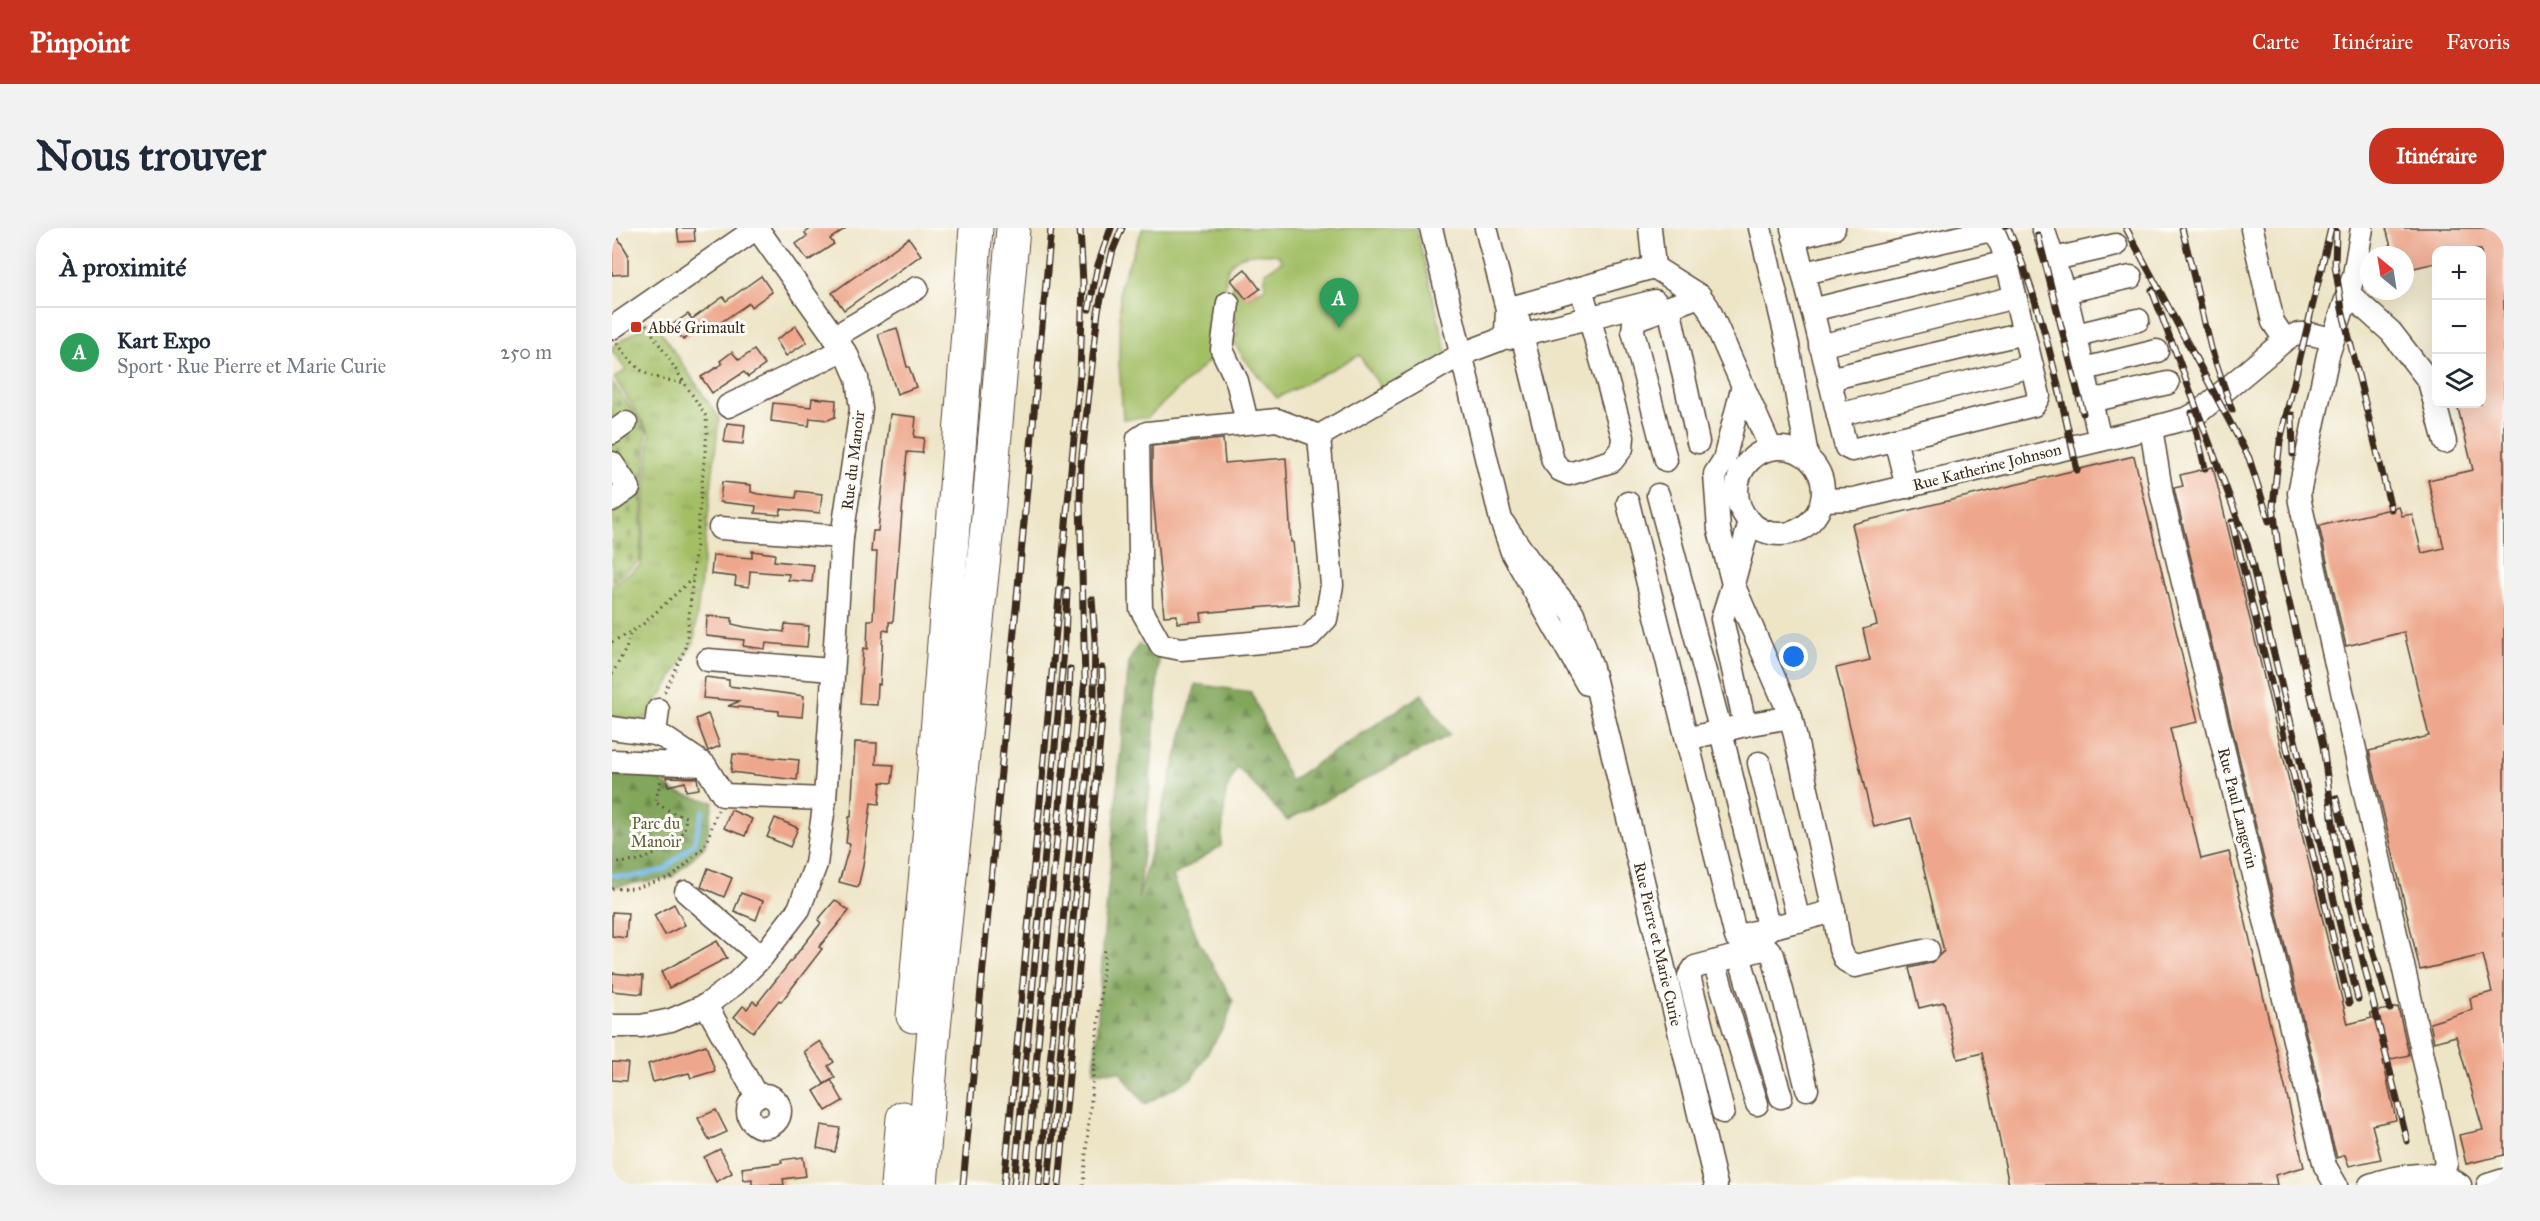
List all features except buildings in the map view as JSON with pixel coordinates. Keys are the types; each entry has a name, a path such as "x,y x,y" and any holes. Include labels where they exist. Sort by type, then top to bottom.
{"highway":[{"path":"897,1185 928,850 976,228"},
{"path":"987,527 1003,228"},
{"path":"921,1185 934,1028 987,527 1014,228"}],"street":[{"path":"614,335 757,228"},
{"name":"Rue du Manoir","path":"612,1026 641,1026 671,1020 706,1005 735,984 762,957 799,909 816,864 825,799 842,537 861,410 857,378 838,344 757,228"},
{"name":"Rue Pierre et Marie Curie","path":"1431,228 1502,520 1530,562 1573,613 1592,668 1716,1185"},
{"path":"1486,228 1511,308 1522,334 1553,461 1560,470 1569,474 1612,461 1622,448 1623,436 1581,288"},
{"path":"1760,228 1788,345 1807,456"},
{"path":"1804,273 1990,229 2001,244 2007,262 2039,396 2038,401 2034,405 1848,450 1828,379 1793,233 1834,228"},
{"path":"2043,228 2076,335 2100,440"},
{"path":"2362,228 2348,292 2332,339 2299,493 2442,1141 2445,1164 2451,1180"},
{"path":"1654,229 1654,267"},
{"path":"2252,229 2273,322 2285,340 2292,335 2303,333 2332,339"},
{"path":"2054,259 2116,245"},
{"path":"1812,310 2007,262"},
{"path":"1511,308 1654,267 1697,294 1708,307 1771,449"},
{"path":"2064,292 2130,277"},
{"path":"718,409 838,344 917,288"},
{"path":"2348,292 2391,332 2429,381 2445,442"},
{"path":"1319,436 1461,354 1522,334 1697,294"},
{"path":"1666,460 1633,331 1634,322 1638,318 1697,294"},
{"path":"1820,346 2016,297"},
{"path":"1228,303 1222,350 1237,381 1247,423"},
{"path":"1669,307 1698,442"},
{"path":"1499,340 1506,332 1511,308"},
{"path":"2076,335 2138,320"},
{"path":"1828,379 2024,333"},
{"name":"Rue Katherine Johnson","path":"1822,500 1854,499 2188,418 2203,410 2285,340"},
{"path":"2084,369 2157,351"},
{"path":"1838,415 2032,366"},
{"path":"2091,401 2168,383"},
{"path":"1743,385 1724,460 1715,474 1719,530 1732,584 1791,717 1834,910 1840,949 1845,960 1855,966 1928,950"},
{"path":"1277,420 1319,436 1332,585 1326,620 1308,638 1181,649 1161,645 1141,609 1138,439 1147,433 1277,420"},
{"name":"Rue Paul Langevin","path":"2151,428 2162,496 2319,1143 2325,1166 2336,1185"},
{"path":"1895,439 1907,487"},
{"path":"1771,449 1793,450 1807,456 1817,467 1823,485 1822,500 1811,520 1799,529 1786,533 1762,529 1750,521 1739,501 1739,478 1746,465 1757,455 1771,449"},
{"path":"612,463 629,488 612,499"},
{"path":"1715,474 1739,478"},
{"path":"1658,495 1721,732 1769,930"},
{"path":"1628,503 1736,937 1769,930 1834,910"},
{"path":"1745,725 1722,620 1750,521"},
{"path":"720,528 842,537"},
{"path":"708,660 832,670"},
{"path":"655,734 658,710"},
{"path":"1687,740 1745,725 1791,717"},
{"path":"612,728 655,734 665,738 705,765 723,795 825,799"},
{"path":"614,761 661,771 705,765"},
{"path":"1759,763 1799,921"},
{"path":"686,892 762,957"},
{"path":"1696,1104 1723,1112 1689,976 1695,967 1768,949 1773,955 1807,1089"},
{"path":"1739,955 1781,1097"},
{"path":"1714,962 1757,1104"},
{"path":"706,1005 756,1095"},
{"path":"2370,1185 2424,1175 2451,1180"},
{"path":"2488,1185 2504,1180"}],"path":[{"path":"642,318 706,416 707,432 686,647 658,710"},
{"path":"614,335 635,368 648,376 684,383"},
{"path":"701,409 718,409"},
{"path":"612,642 631,633 692,579"},
{"path":"612,674 626,649 631,633"},
{"path":"612,862 635,862 662,852 684,831 686,817 671,812 655,802 661,771"},
{"path":"612,889 635,888 672,878 705,846 723,795"},
{"path":"1083,1185 1105,948"}],"green space":[{"path":"1143,228 1416,228 1447,354 1383,391 1359,355 1277,398 1246,361 1230,337 1237,336 1237,320 1231,319 1233,282 1246,299 1265,288 1265,272 1283,261 1278,255 1244,255 1228,268 1212,358 1147,418 1123,419 1119,362 1120,285"},
{"path":"653,320 719,418 694,642 647,718 612,723 612,585 641,565 650,433 614,378 626,370 612,351 612,347"},
{"path":"612,382 647,431 640,561 612,581"},
{"path":"1139,644 1159,658 1150,788 1138,898 1196,684 1251,692 1290,781 1422,694 1450,735 1287,820 1237,767 1226,791 1221,846 1173,876 1199,942 1233,1001 1226,1023 1192,1078 1145,1104 1120,1072 1094,1071 1129,661"},
{"name":"Parc du Manoir","path":"612,769 654,776 675,792 713,802 705,846 672,877 612,887"}],"waterway":[{"path":"612,875 631,877 664,870 694,843 703,811"}],"railway":[{"path":"963,1185 1051,228"},
{"path":"1004,1185 1080,374 1083,283 1080,228"},
{"path":"1089,309 1098,265 1111,228"},
{"path":"1039,1185 1085,678 1081,465 1098,311 1113,250 1122,228"},
{"path":"2008,228 2040,317 2077,470"},
{"path":"2126,228 2249,458 2269,521"},
{"path":"2182,228 2211,348 2232,410"},
{"path":"2331,228 2280,441 2273,506 2280,564 2323,746 2337,854 2407,1141"},
{"path":"2336,231 2335,265 2342,309 2391,509"},
{"path":"2038,235 2083,413"},
{"path":"2152,290 2174,349"},
{"path":"2172,342 2248,547 2358,999"},
{"path":"2192,413 2205,468"},
{"path":"2292,415 2293,454"},
{"path":"2232,522 2349,1003"},
{"path":"1014,1185 1065,640 1067,590"},
{"path":"1048,1185 1094,698 1095,639 1092,599"},
{"path":"1059,1185 1103,707 1102,668"},
{"path":"1025,1185 1068,720 1070,669"},
{"path":"2336,798 2373,950 2390,1009"}],"place":[{"name":"Abbé Grimault","path":"636,327"},
{"name":"Kart Expo","path":"1339,328"}]}
